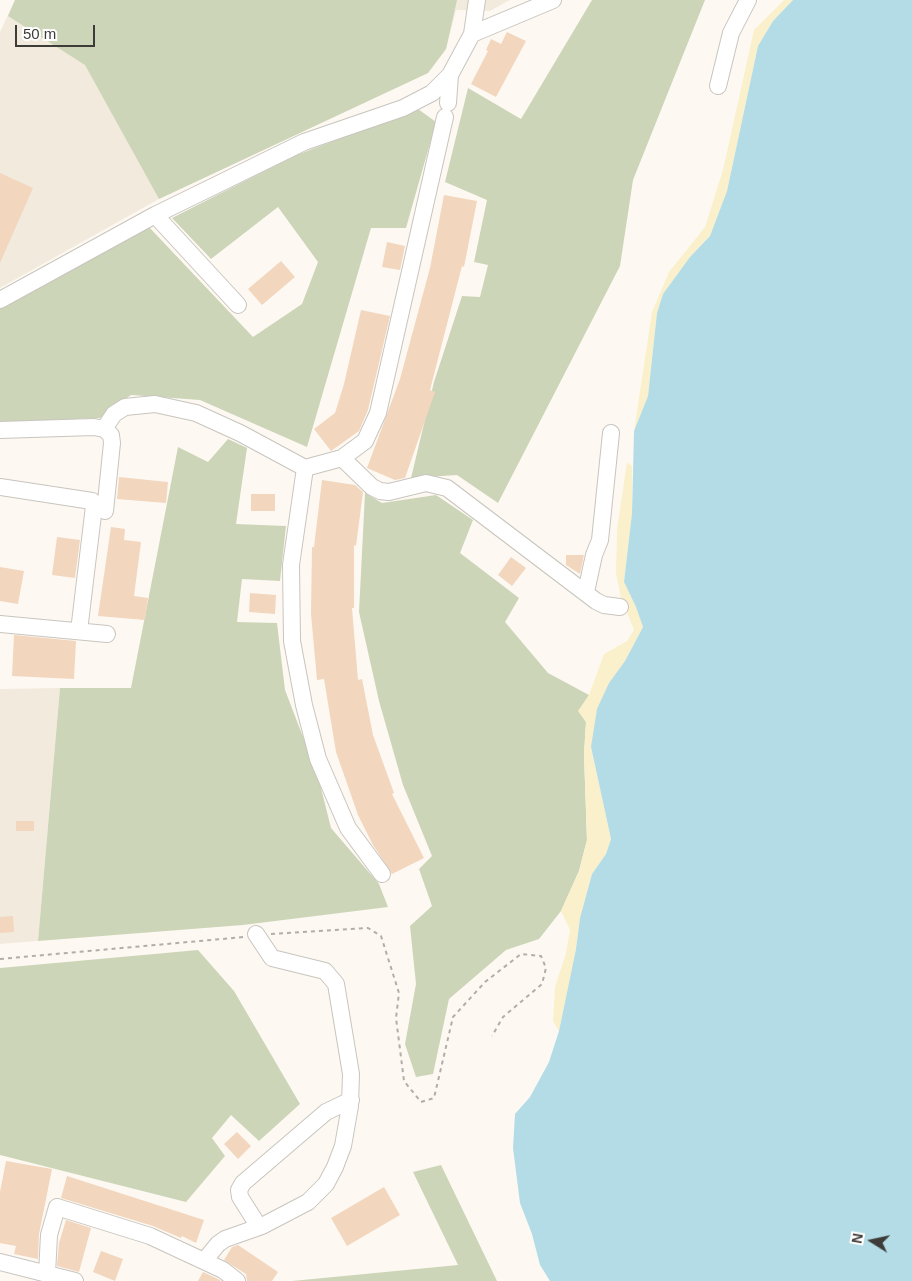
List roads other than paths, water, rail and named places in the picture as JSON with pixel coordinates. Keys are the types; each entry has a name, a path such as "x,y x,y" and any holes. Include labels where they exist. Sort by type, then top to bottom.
{"street":[{"path":"0,300 155,215 304,142 403,108 432,93 450,74 472,34 477,0"},
{"path":"472,34 553,0"},
{"path":"718,86 732,33 748,0"},
{"path":"104,429 114,414 126,407 156,404 196,413 240,433 305,468 342,458 365,441 378,413 447,110 450,74"},
{"path":"155,215 238,305"},
{"path":"0,430 94,427 104,429 111,435 112,443 105,511"},
{"path":"586,592 594,555 600,540 611,433"},
{"path":"342,458 372,487 380,491 389,492 426,483 447,488 604,605 620,607"},
{"path":"305,468 291,565 292,641 304,705 318,759 348,828 382,874"},
{"path":"0,487 92,501 94,506 79,631"},
{"path":"0,624 107,634"},
{"path":"204,1261 218,1244 225,1239 259,1227 308,1202 326,1184 336,1167 343,1146 351,1100 351,1074 336,984 325,971 272,958 256,934"},
{"path":"259,1227 240,1197 243,1183 326,1112 351,1100"},
{"path":"47,1274 49,1235 57,1207 150,1236 223,1270 237,1281"},
{"path":"0,1262 69,1280"}],"water":[{"path":"793,0 912,0 912,1281 550,1281 540,1265 532,1234 520,1203 513,1148 515,1114 530,1097 549,1062 559,1031 576,949 580,918 592,874 606,854 611,839 591,747 597,709 609,683 625,661 643,627 624,582 632,513 634,431 648,396 657,313 663,294 690,257 710,236 727,191 758,46 773,21"}]}
